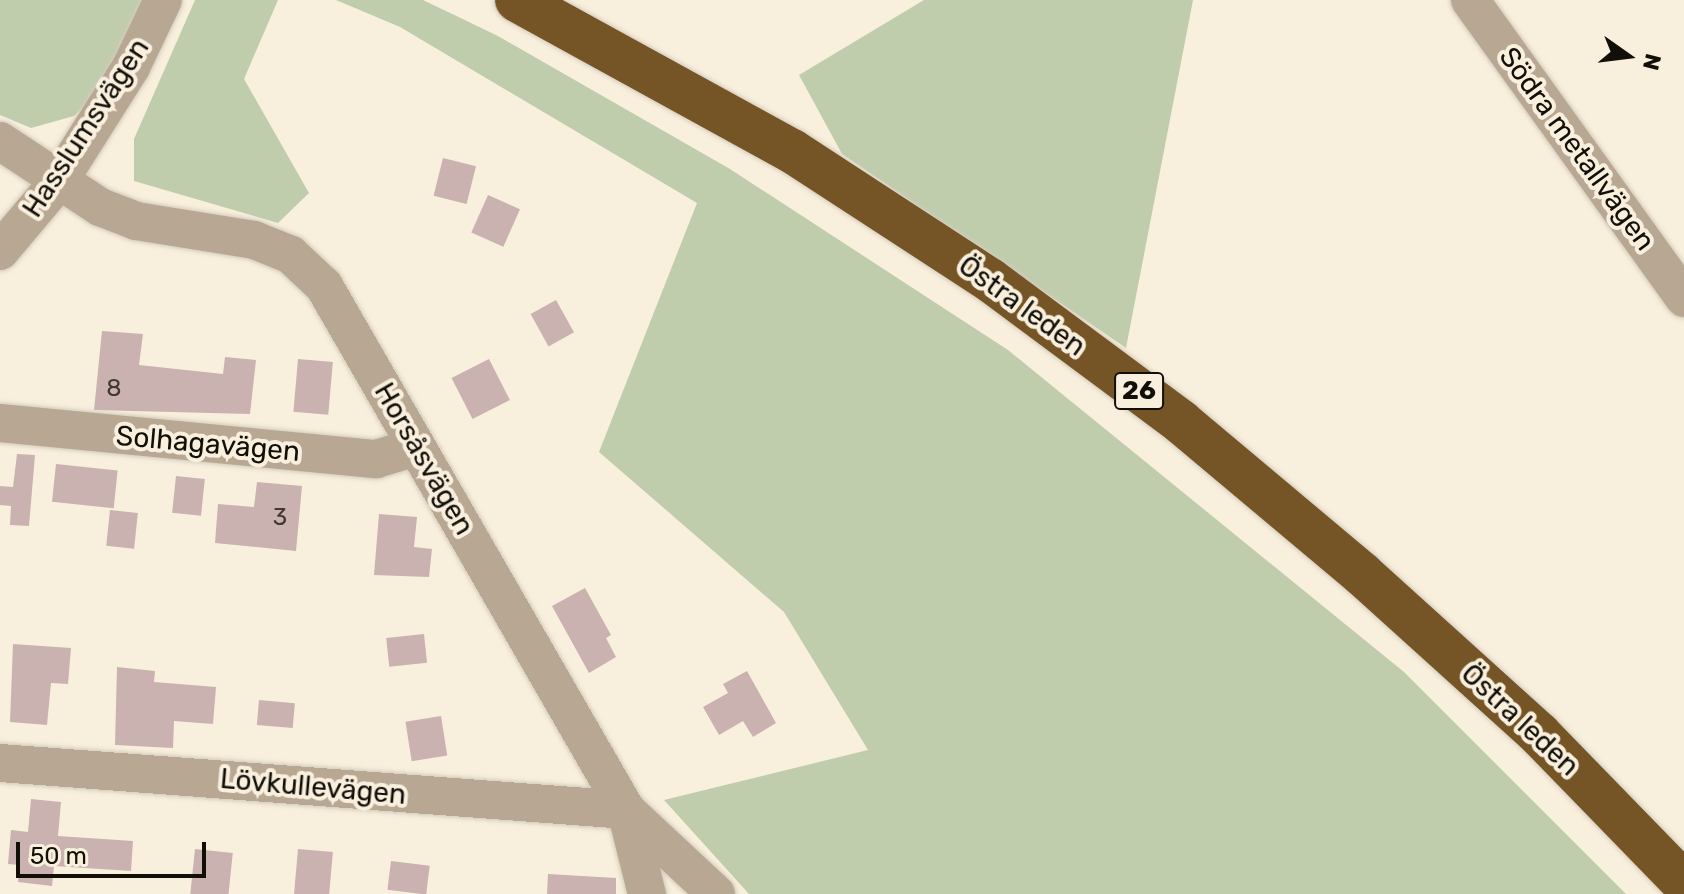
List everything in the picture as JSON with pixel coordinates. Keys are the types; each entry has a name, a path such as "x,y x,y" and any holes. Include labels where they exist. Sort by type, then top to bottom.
{"highway":[{"name":"Östra leden","path":"517,0 792,151 990,280 1168,412 1362,574 1539,734 1684,883"}],"street":[{"name":"Hasslumsvägen","path":"0,251 59,181 131,67 163,0"},
{"name":"Södra metallvägen","path":"1470,0 1684,298"},
{"name":"Horsåsvägen","path":"0,141 100,207 136,221 254,240 291,255 324,286 626,810 647,894"},
{"name":"Solhagavägen","path":"0,423 376,459 416,447"},
{"name":"Lövkullevägen","path":"0,763 626,810"},
{"path":"626,810 716,894"}],"green space":[{"path":"0,0 147,0 98,93 74,116 31,128 0,115"},
{"path":"195,0 278,0 244,79 309,193 278,223 134,181 134,139"},
{"path":"336,0 423,0 498,36 730,169 1008,350 1404,672 1626,894 749,894 664,800 868,750 784,612 599,452 697,203 400,27"},
{"path":"924,0 1193,0 1126,348 842,154 799,75"}],"building":[{"path":"443,158 476,166 467,204 434,196"},
{"path":"488,195 520,209 503,247 471,232"},
{"path":"556,300 574,332 549,346 531,314"},
{"path":"102,331 143,334 139,365 223,374 225,357 256,360 250,414 94,410"},
{"path":"298,359 333,362 328,415 293,412"},
{"path":"489,359 510,400 472,419 452,378"},
{"path":"17,454 35,455 29,526 10,525 11,506 0,505 0,486 13,487"},
{"path":"56,464 118,470 114,508 52,502"},
{"path":"176,476 205,479 201,516 172,513"},
{"path":"257,482 302,486 296,551 215,543 218,504 254,507"},
{"path":"110,510 138,513 134,549 106,546"},
{"path":"379,514 417,517 414,547 432,549 429,577 374,575"},
{"path":"585,588 611,635 606,638 616,657 589,673 552,606"},
{"path":"424,634 427,663 389,667 386,638"},
{"path":"13,644 71,648 68,684 51,683 47,725 10,722"},
{"path":"117,667 155,671 154,682 216,687 213,724 174,721 173,748 115,745"},
{"path":"747,671 776,723 753,737 743,721 719,735 703,707 728,693 723,684"},
{"path":"259,700 295,703 293,728 257,725"},
{"path":"441,716 447,756 412,761 405,722"},
{"path":"31,799 61,802 58,836 133,841 131,871 54,866 52,886 18,882 20,865 8,864 11,830 28,832"},
{"path":"195,849 233,853 228,894 190,894"},
{"path":"298,849 333,852 329,894 294,894"},
{"path":"391,861 430,866 426,894 387,890"},
{"path":"548,874 616,878 616,894 547,894"}]}
